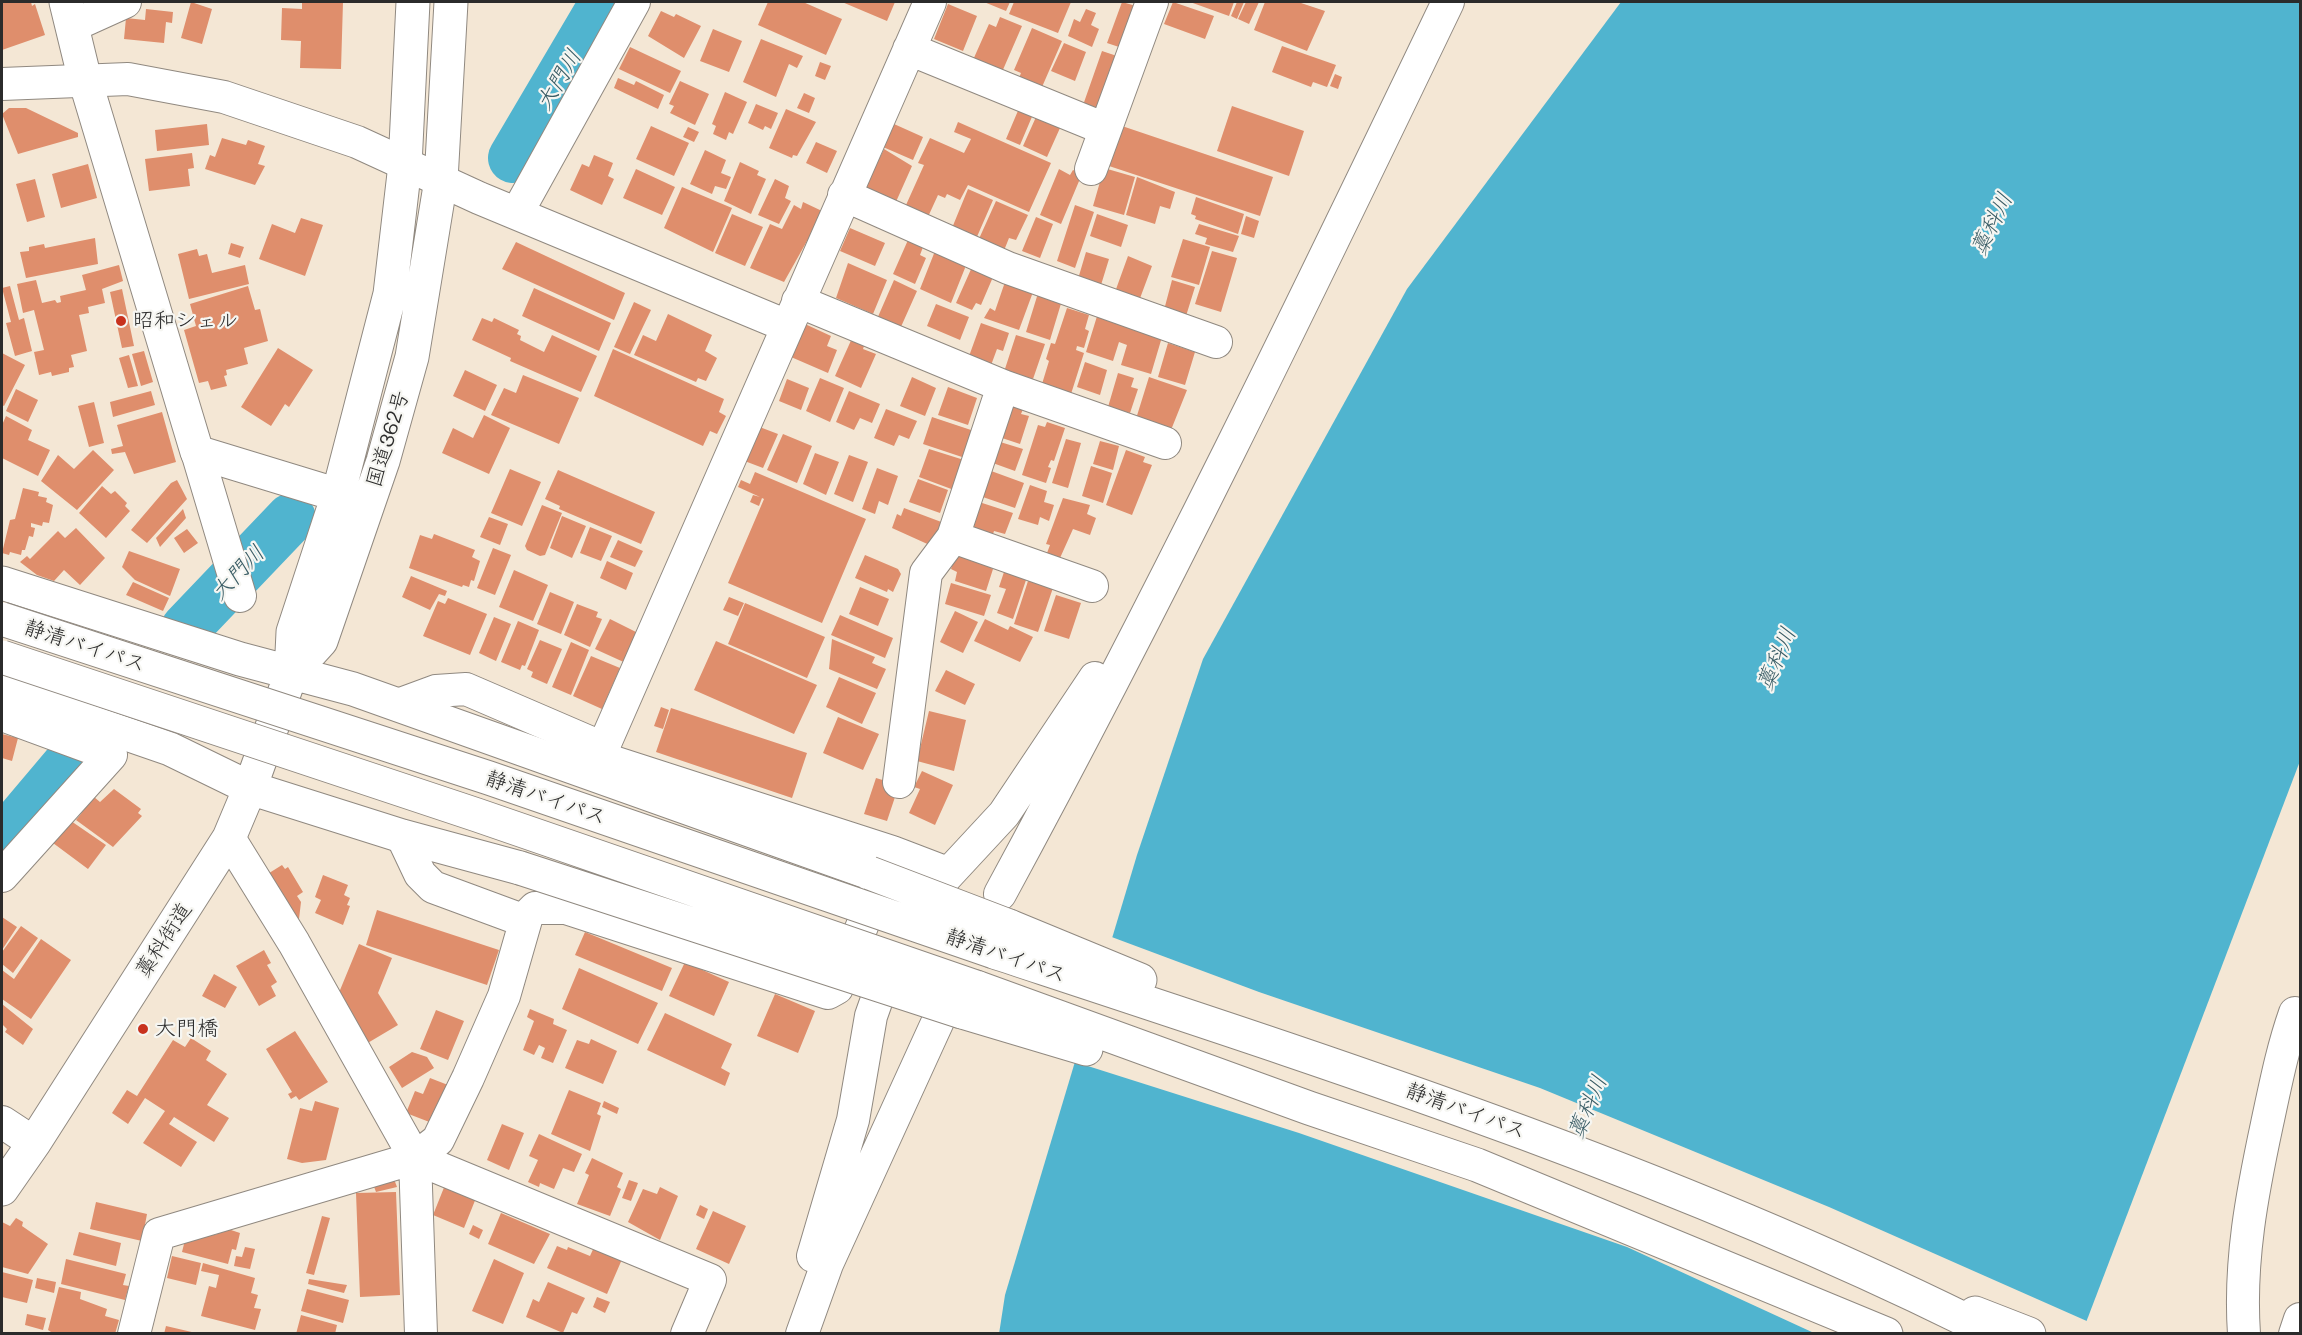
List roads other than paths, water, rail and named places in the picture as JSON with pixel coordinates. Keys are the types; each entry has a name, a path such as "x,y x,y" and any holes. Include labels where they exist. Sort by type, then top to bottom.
{"highway":[{"name":"国道362号","path":"291,674 293,632 338,495 390,294 405,165 413,2"},
{"name":"国道362号","path":"291,674 321,641 384,461 412,357 441,180 451,2"},
{"path":"69,14 85,80 197,452"},
{"name":"国道362号","path":"197,452 338,495"},
{"path":"2,582 291,674 353,688 545,759 870,873 1009,926 1337,1065"},
{"name":"静清バイパス","path":"2,619 489,778 983,949 1337,1065 1508,1126 1746,1218 1887,1280 1994,1334"},
{"name":"静清バイパス","path":"2,657 477,814 976,987 1477,1165 1886,1334"},
{"name":"藁科街道","path":"2,1189 34,1143 229,838 250,788 291,674"},
{"path":"2,691 170,749 250,788 402,836 520,868 916,998 1112,1056 1309,1107"},
{"path":"1887,1280 2029,1334"}],"street":[{"path":"69,14 125,2"},
{"path":"517,213 634,2"},
{"path":"603,748 930,2"},
{"path":"1091,169 1152,2"},
{"path":"1000,894 1153,604 1276,360 1448,2"},
{"path":"909,49 1105,129"},
{"path":"2,84 128,79 224,97 357,142 517,213 792,313 1165,443"},
{"path":"844,195 1008,268 1216,342"},
{"path":"899,782 926,573 953,537 1003,386"},
{"path":"197,452 240,596"},
{"path":"953,537 1092,586"},
{"path":"398,705 436,691 466,689 603,748 610,761 892,852 944,878 1004,814 1099,673 1153,604"},
{"path":"2,715 111,755 2,876"},
{"path":"402,836 420,874 433,887 525,921"},
{"path":"229,838 294,943 416,1158 421,1334"},
{"path":"134,1334 159,1234 416,1158 438,1140 504,996 525,921 535,908 566,908 828,993 837,988 892,852"},
{"path":"797,1334 810,1265 852,1120 871,1016 877,999"},
{"path":"802,1334 827,1264 948,999"},
{"path":"2244,1334 2243,1277 2246,1232 2283,1046 2295,1013"},
{"path":"2,1122 34,1143"},
{"path":"416,1158 710,1280 687,1334"},
{"path":"2295,1334 2301,1319"}],"water":[{"name":"藁科川","path":"1621,2 2300,2 2300,761 2082,1333 999,1334 1005,1295 1137,855 1203,659 1407,289"}],"waterway":[{"name":"大門川","path":"513,158 605,2"},
{"name":"大門川","path":"186,628 291,518"},
{"name":"大門川","path":"2,842 78,752"}],"place":[{"name":"昭和シェル","path":"121,321"},
{"name":"大門橋","path":"143,1029"}]}
